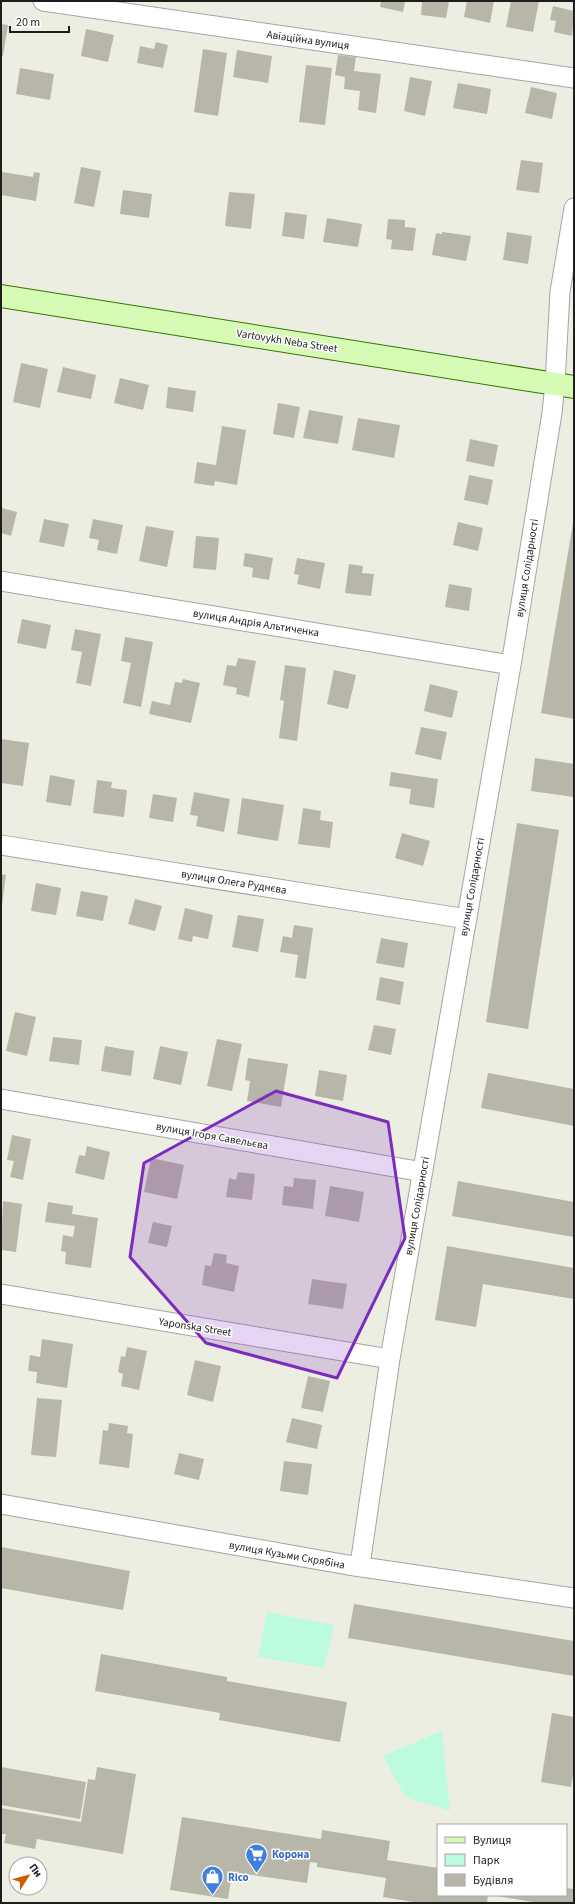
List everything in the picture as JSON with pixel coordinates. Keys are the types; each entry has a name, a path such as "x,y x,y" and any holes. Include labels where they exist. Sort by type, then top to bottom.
{"street":[{"name":"Авіаційна вулиця","path":"43,1 574,78"},
{"name":"вулиця Солідарності","path":"360,1565 390,1359 511,665 565,385 560,292 574,208"},
{"name":"Vartovykh Neba Street","path":"1,296 565,385"},
{"name":"вулиця Андрія Альтиченка","path":"1,581 511,665"},
{"name":"вулиця Олега Руднєва","path":"1,845 467,919"},
{"name":"вулиця Ігоря Савельєва","path":"1,1099 423,1172"},
{"name":"Yaponska Street","path":"1,1294 390,1359"},
{"name":"вулиця Кузьми Скрябіна","path":"1,1504 340,1564 574,1598"}],"highlighted area":[{"path":"276,1091 388,1122 405,1238 337,1378 206,1343 130,1257 144,1163"}],"green space":[{"path":"267,1612 334,1625 324,1668 258,1657"},
{"path":"442,1731 450,1811 405,1797 383,1756"}],"building":[{"path":"381,1 405,2 403,12 380,7"},
{"path":"422,1 449,1 446,18 421,15"},
{"path":"467,1 494,1 490,23 464,17"},
{"path":"511,1 539,1 533,32 506,27"},
{"path":"553,6 574,11 572,36 554,32 556,21 550,20"},
{"path":"1,24 8,25 3,56 1,56"},
{"path":"86,29 114,35 108,62 81,56"},
{"path":"156,42 168,45 163,68 137,63 140,46 154,49"},
{"path":"203,49 227,53 218,116 194,112"},
{"path":"237,50 272,56 268,83 233,77"},
{"path":"338,55 356,57 354,71 381,74 376,113 358,110 360,91 344,89 345,77 335,75"},
{"path":"306,65 332,68 325,125 299,122"},
{"path":"20,68 54,74 50,100 16,94"},
{"path":"410,77 432,81 425,116 404,111"},
{"path":"458,83 491,89 487,114 453,108"},
{"path":"531,87 557,93 552,119 525,113"},
{"path":"521,160 543,163 539,193 516,190"},
{"path":"81,167 101,171 94,207 74,203"},
{"path":"2,172 33,177 34,172 40,173 36,201 1,195"},
{"path":"123,190 152,194 149,218 120,214"},
{"path":"229,192 255,194 251,229 225,226"},
{"path":"285,212 307,215 304,239 282,236"},
{"path":"327,218 362,224 358,247 323,242"},
{"path":"388,219 405,220 405,227 416,228 413,251 391,249 392,240 386,239"},
{"path":"442,232 471,236 466,261 432,255 436,233 442,234"},
{"path":"507,232 532,236 528,264 503,260"},
{"path":"21,363 48,369 40,408 13,402"},
{"path":"63,367 96,375 91,399 57,392"},
{"path":"120,378 149,385 143,410 114,403"},
{"path":"168,387 196,391 193,412 166,408"},
{"path":"278,403 300,407 294,438 273,434"},
{"path":"309,410 343,416 338,444 303,438"},
{"path":"358,418 400,425 394,458 352,450"},
{"path":"222,426 246,430 237,485 215,481 214,486 194,483 197,462 216,465"},
{"path":"470,439 498,445 494,467 466,461"},
{"path":"469,475 493,480 488,505 464,500"},
{"path":"1,508 17,512 11,536 1,533"},
{"path":"44,519 69,524 64,547 39,542"},
{"path":"93,519 123,525 117,554 97,550 99,540 89,538"},
{"path":"458,522 483,528 478,551 453,545"},
{"path":"574,523 574,719 541,713"},
{"path":"146,526 174,531 167,567 139,561"},
{"path":"196,536 219,538 216,570 193,568"},
{"path":"245,553 273,558 269,580 252,577 253,568 243,566"},
{"path":"297,558 325,563 320,589 297,584 299,575 294,574"},
{"path":"349,564 363,566 362,573 374,574 371,596 345,593"},
{"path":"449,584 472,588 469,611 445,607"},
{"path":"22,619 51,625 46,649 17,643"},
{"path":"75,629 101,634 91,686 76,683 82,652 71,650"},
{"path":"125,637 153,642 141,707 123,703 131,663 121,661"},
{"path":"238,658 256,661 249,697 236,694 237,688 223,685 227,665 236,666"},
{"path":"285,665 306,668 297,741 279,738 284,701 280,700"},
{"path":"334,670 356,675 348,709 327,704"},
{"path":"183,679 200,683 191,723 149,714 152,701 170,705 175,682 182,683"},
{"path":"430,684 458,691 452,718 424,711"},
{"path":"421,727 447,732 441,760 415,754"},
{"path":"1,739 29,743 23,786 1,783"},
{"path":"535,758 574,764 574,797 531,791"},
{"path":"391,772 438,779 434,808 409,804 411,789 389,786"},
{"path":"50,775 75,780 71,806 46,802"},
{"path":"97,780 112,782 111,788 127,790 124,817 93,813"},
{"path":"194,792 230,799 224,832 196,826 198,816 190,815"},
{"path":"153,794 177,798 173,822 149,818"},
{"path":"242,798 284,805 278,841 237,834"},
{"path":"303,808 321,811 320,820 333,822 330,848 298,844"},
{"path":"517,823 559,830 528,1029 486,1022"},
{"path":"402,833 430,841 423,866 395,858"},
{"path":"1,874 6,875 2,905 1,905"},
{"path":"36,883 61,888 56,915 31,911"},
{"path":"81,891 108,896 103,921 76,916"},
{"path":"135,899 162,906 155,931 128,924"},
{"path":"185,908 213,915 208,939 193,936 192,942 178,939"},
{"path":"238,915 264,919 258,952 232,947"},
{"path":"294,925 313,928 306,979 295,977 298,955 280,952 283,936 292,938"},
{"path":"381,938 408,943 404,968 376,963"},
{"path":"380,977 404,982 400,1005 376,1000"},
{"path":"15,1012 36,1017 27,1056 6,1051"},
{"path":"374,1025 396,1029 391,1055 368,1050"},
{"path":"53,1037 82,1040 79,1065 49,1061"},
{"path":"217,1039 242,1044 232,1091 207,1086"},
{"path":"105,1046 134,1051 131,1076 101,1071"},
{"path":"160,1046 188,1052 181,1085 153,1079"},
{"path":"248,1058 288,1064 281,1107 247,1101 250,1081 245,1080"},
{"path":"319,1070 347,1075 343,1101 315,1096"},
{"path":"488,1073 574,1089 574,1126 481,1108"},
{"path":"12,1135 31,1139 23,1180 10,1177 14,1161 7,1160"},
{"path":"87,1146 110,1152 104,1180 75,1173 79,1155 85,1156"},
{"path":"151,1158 184,1165 177,1199 144,1192"},
{"path":"238,1172 255,1174 252,1200 226,1197 229,1178 236,1180"},
{"path":"294,1178 316,1180 313,1209 282,1205 284,1186 293,1187"},
{"path":"458,1181 574,1202 574,1237 452,1216"},
{"path":"330,1186 364,1192 359,1222 325,1216"},
{"path":"3,1201 22,1204 16,1252 1,1250"},
{"path":"48,1202 73,1206 72,1214 98,1218 91,1268 65,1264 66,1252 61,1251 63,1235 73,1237 75,1226 45,1222"},
{"path":"153,1222 172,1226 167,1247 148,1243"},
{"path":"447,1246 574,1268 574,1299 483,1284 476,1327 435,1320"},
{"path":"214,1253 227,1255 226,1263 239,1266 234,1292 202,1285 205,1265 211,1266"},
{"path":"312,1279 347,1284 343,1309 308,1304"},
{"path":"42,1339 73,1344 67,1388 36,1383 37,1372 28,1371 30,1355 40,1357"},
{"path":"127,1347 147,1351 139,1390 121,1386 123,1374 118,1372 121,1356 125,1357"},
{"path":"195,1360 221,1366 213,1402 187,1395"},
{"path":"308,1376 330,1381 323,1412 301,1408"},
{"path":"37,1398 62,1400 56,1457 31,1455"},
{"path":"292,1418 322,1425 317,1449 286,1442"},
{"path":"109,1423 128,1426 127,1433 133,1434 129,1468 99,1464 103,1430 108,1431"},
{"path":"179,1453 204,1459 199,1480 174,1474"},
{"path":"284,1461 312,1464 308,1495 280,1491"},
{"path":"1,1547 130,1571 123,1610 1,1588"},
{"path":"354,1604 574,1641 574,1676 348,1638"},
{"path":"101,1654 227,1677 227,1681 347,1702 340,1742 219,1720 220,1713 95,1691"},
{"path":"552,1713 574,1717 574,1768 571,1787 541,1782"},
{"path":"1,1767 86,1782 80,1819 1,1805"},
{"path":"97,1767 136,1774 123,1854 37,1839 35,1849 4,1843 6,1834 1,1834 1,1808 81,1822 88,1779 95,1780"},
{"path":"182,1817 321,1839 322,1830 390,1841 387,1860 437,1868 437,1896 488,1896 487,1903 419,1903 383,1897 386,1878 317,1867 317,1863 310,1862 307,1883 232,1872 228,1899 170,1890"},
{"path":"567,1888 574,1889 574,1903 540,1903 496,1896 567,1896"}],"place":[{"name":"Корона","path":"256,1874"},
{"name":"Rico","path":"212,1896"}]}
